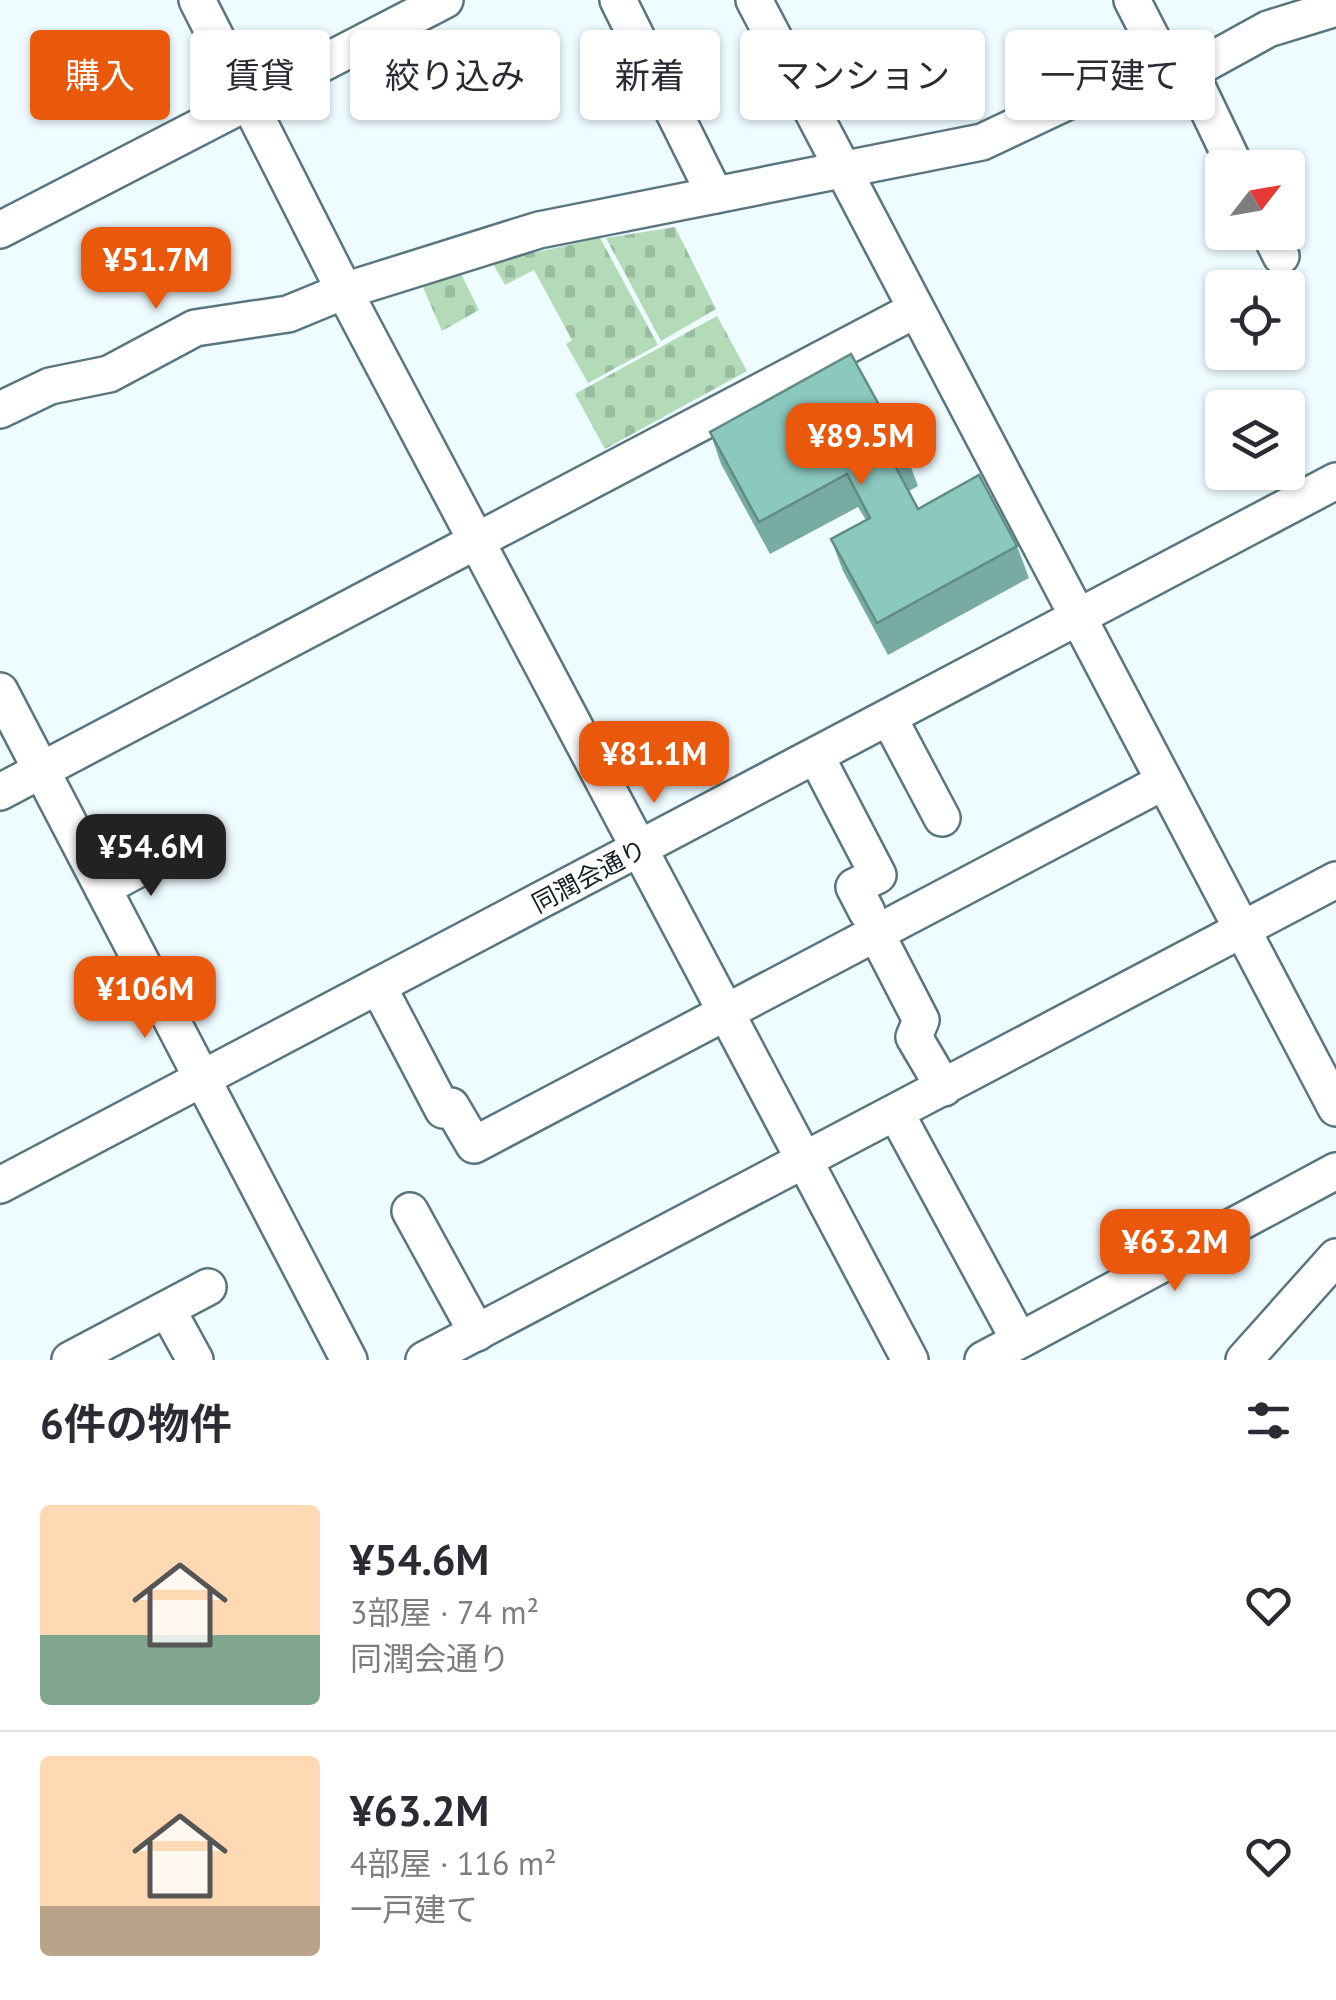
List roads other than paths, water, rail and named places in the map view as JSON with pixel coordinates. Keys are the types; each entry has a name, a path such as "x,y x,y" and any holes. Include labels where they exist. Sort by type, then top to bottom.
{"street":[{"path":"197,0 213,30"},
{"path":"330,60 445,0"},
{"path":"618,0 715,195"},
{"path":"754,0 1336,1108"},
{"path":"1132,0 1152,30"},
{"path":"1215,56 1268,29 1336,8"},
{"path":"0,230 215,120"},
{"path":"259,120 344,291 910,1360"},
{"path":"0,410 50,386 109,374 195,328 288,314 344,291 539,230 982,142 1029,120"},
{"path":"1208,120 1225,150"},
{"path":"0,792 916,310"},
{"name":"同潤会通り","path":"0,1185 1336,481"},
{"path":"0,691 349,1360"},
{"path":"888,718 942,818"},
{"path":"816,756 878,875 854,887 921,1020 914,1037 944,1088"},
{"path":"378,986 443,1110 451,1106 474,1146 726,1012 871,923 1163,782"},
{"path":"103,888 168,853"},
{"path":"424,1360 475,1343 805,1160 1336,880"},
{"path":"896,1113 1019,1340"},
{"path":"983,1360 1336,1171"},
{"path":"410,1210 475,1343"},
{"path":"1244,1360 1336,1257"},
{"path":"70,1360 208,1287"},
{"path":"167,1310 195,1360"}]}
